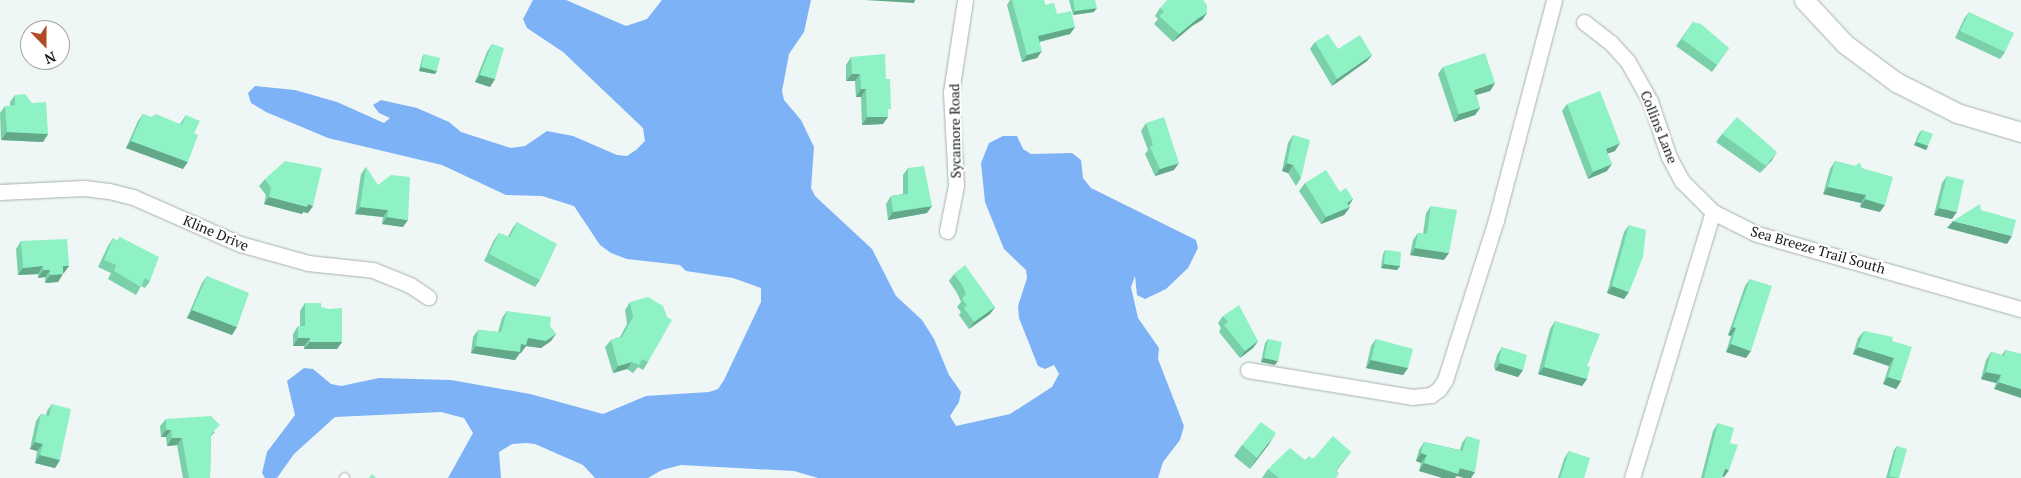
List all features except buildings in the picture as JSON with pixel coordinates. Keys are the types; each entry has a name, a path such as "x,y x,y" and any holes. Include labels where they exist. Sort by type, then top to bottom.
{"street":[{"name":"Sycamore Road","path":"947,232 956,185 951,92 965,0"},
{"path":"1248,370 1412,397 1430,395 1439,389 1445,380 1496,220 1554,0"},
{"path":"1804,0 1845,44 1896,82 1957,113 2021,132"},
{"name":"Collins Lane","path":"1584,22 1611,43 1628,62 1650,101 1669,157 1682,181 1713,212"},
{"name":"Kline Drive","path":"0,192 74,188 109,191 133,198 240,244 308,263 373,270 410,284 428,297"},
{"path":"1632,478 1713,212"},
{"name":"Sea Breeze Trail South","path":"1713,212 1757,234 2021,309"}],"water":[{"path":"533,0 566,0 626,26 647,19 662,0 811,0 804,32 789,54 782,91 784,100 801,120 814,147 811,188 815,196 872,249 896,296 922,320 934,339 949,375 961,392 959,402 950,416 956,426 1010,414 1052,387 1059,374 1054,365 1045,369 1038,366 1019,318 1018,306 1027,278 1026,270 1004,249 985,202 981,163 989,143 1003,136 1017,136 1023,149 1031,154 1072,153 1081,160 1083,178 1091,188 1196,240 1198,248 1188,268 1166,289 1145,299 1137,295 1135,276 1131,287 1138,318 1159,348 1158,359 1184,426 1180,440 1163,462 1158,478 818,478 794,471 681,465 662,470 648,478 595,478 583,465 535,444 526,443 512,444 499,452 501,478 448,478 473,433 464,418 441,412 335,417 294,454 277,478 265,478 262,473 267,452 295,415 287,381 304,368 313,369 331,384 341,386 379,378 451,380 530,394 603,414 646,396 709,392 718,389 724,380 761,302 761,288 733,278 686,271 680,265 627,259 611,253 600,245 574,206 542,196 506,195 442,165 328,138 266,112 251,103 248,93 255,86 295,90 337,102 384,123 390,118 379,113 373,105 381,100 417,108 449,122 461,132 511,148 525,146 547,131 573,136 617,155 627,156 645,141 643,128 563,52 527,28 523,19"}]}
